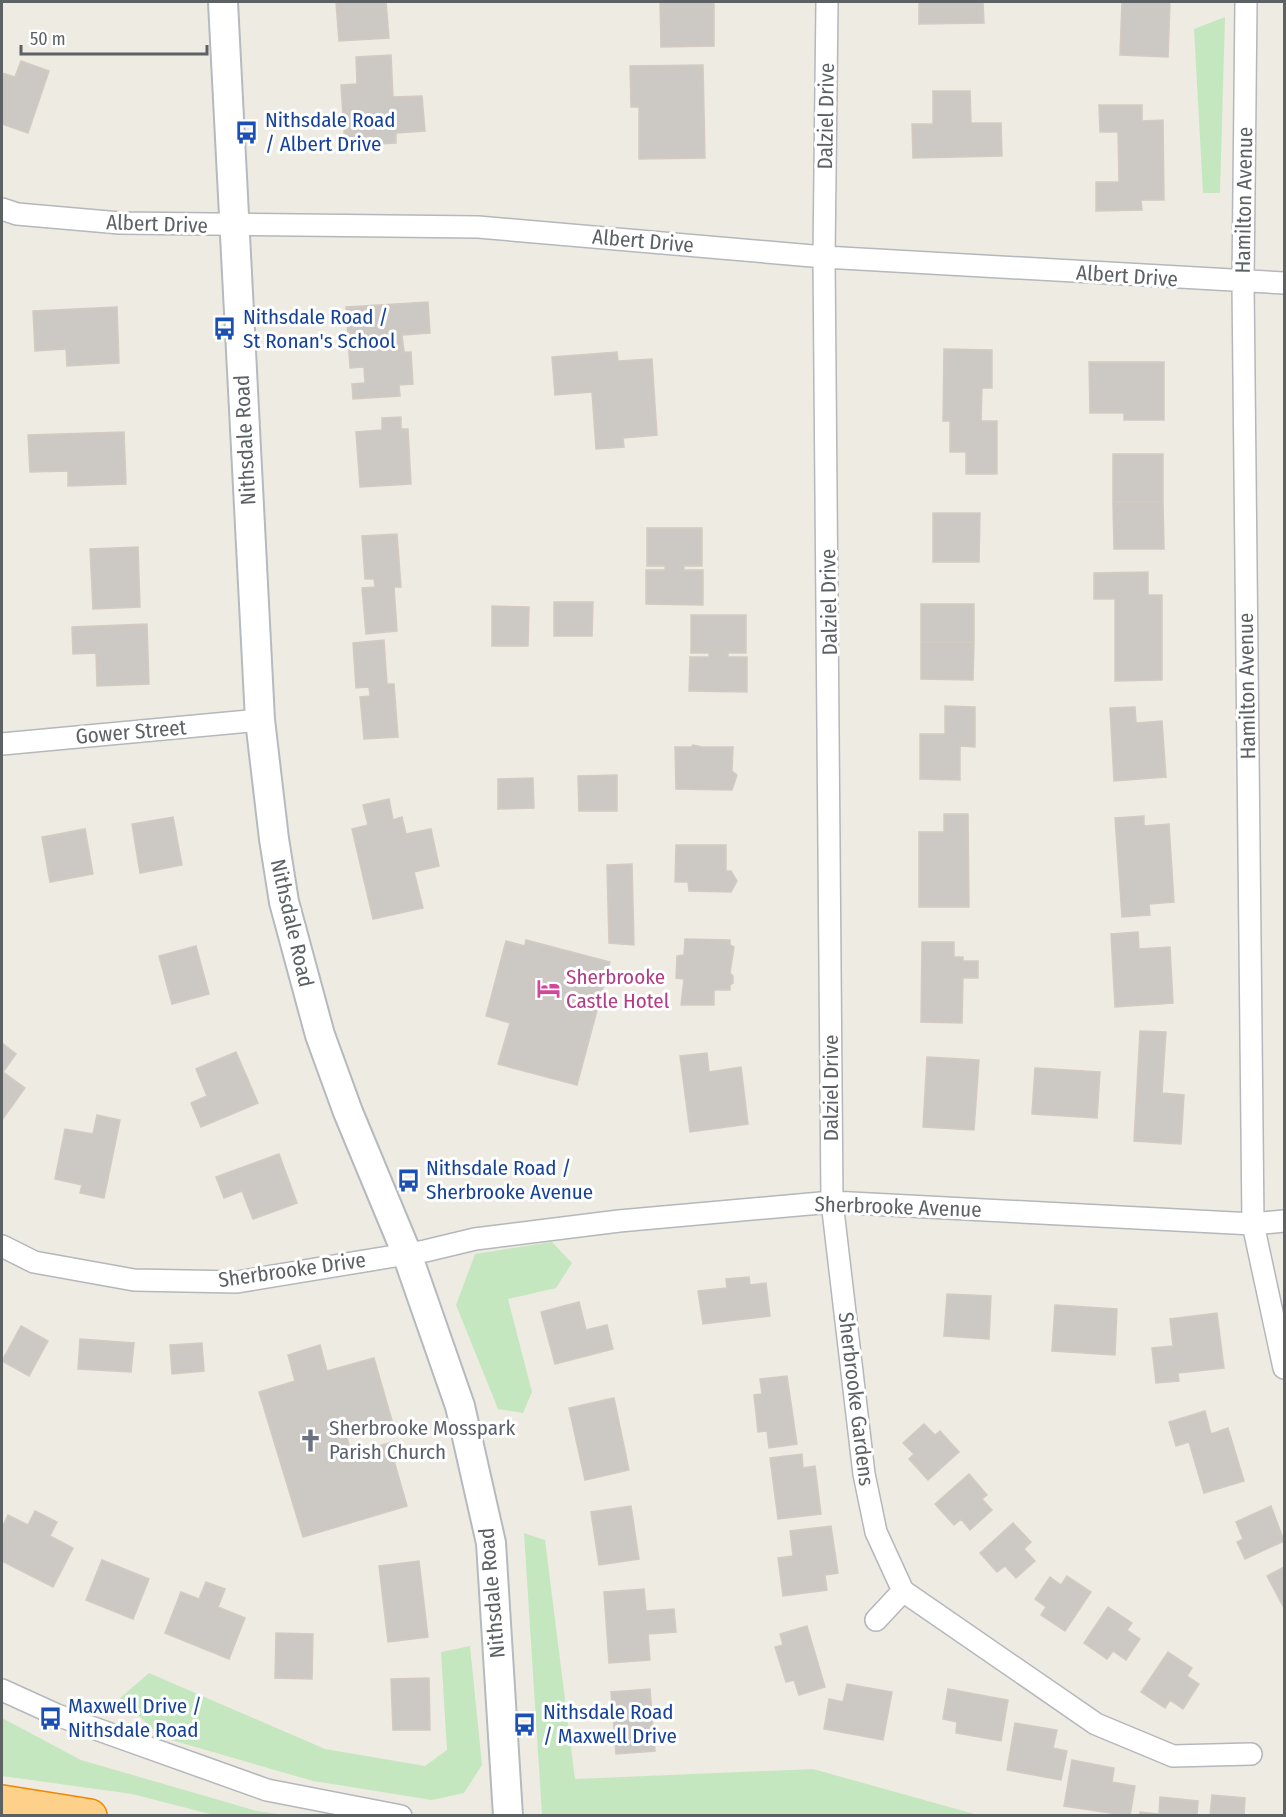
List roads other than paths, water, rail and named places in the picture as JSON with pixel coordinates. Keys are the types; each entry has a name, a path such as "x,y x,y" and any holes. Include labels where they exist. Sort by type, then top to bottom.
{"highway":[{"path":"2,1802 90,1815"}],"street":[{"name":"Nithsdale Road","path":"223,2 260,720 265,774 281,881 320,1035 348,1112 407,1254 460,1406 491,1543 508,1815"},
{"name":"Dalziel Drive","path":"827,2 824,257 832,1202"},
{"name":"Hamilton Avenue","path":"1246,2 1243,283 1253,1224 1284,1368"},
{"name":"Albert Drive","path":"2,209 17,214 120,223 478,227 824,257 1284,284"},
{"name":"Gower Street","path":"2,744 260,720"},
{"name":"Sherbrooke Avenue","path":"407,1254 475,1239 608,1222 832,1202 1253,1224 1284,1221"},
{"name":"Sherbrooke Gardens","path":"832,1202 864,1474 876,1532 903,1591"},
{"name":"Sherbrooke Drive","path":"2,1246 34,1262 134,1280 237,1282 407,1254"},
{"path":"876,1620 903,1591 1096,1724 1173,1756 1251,1754"},
{"path":"2,1690 57,1715 267,1790 401,1815"}],"place":[{"name":"Nithsdale Road / Albert Drive","path":"247,132"},
{"name":"Nithsdale Road / St Ronan's School","path":"225,329"},
{"name":"Sherbrooke Castle Hotel","path":"548,989"},
{"name":"Nithsdale Road / Sherbrooke Avenue","path":"408,1180"},
{"name":"Sherbrooke Mosspark Parish Church","path":"311,1440"},
{"name":"Maxwell Drive / Nithsdale Road","path":"50,1718"},
{"name":"Nithsdale Road / Maxwell Drive","path":"525,1724"}]}
